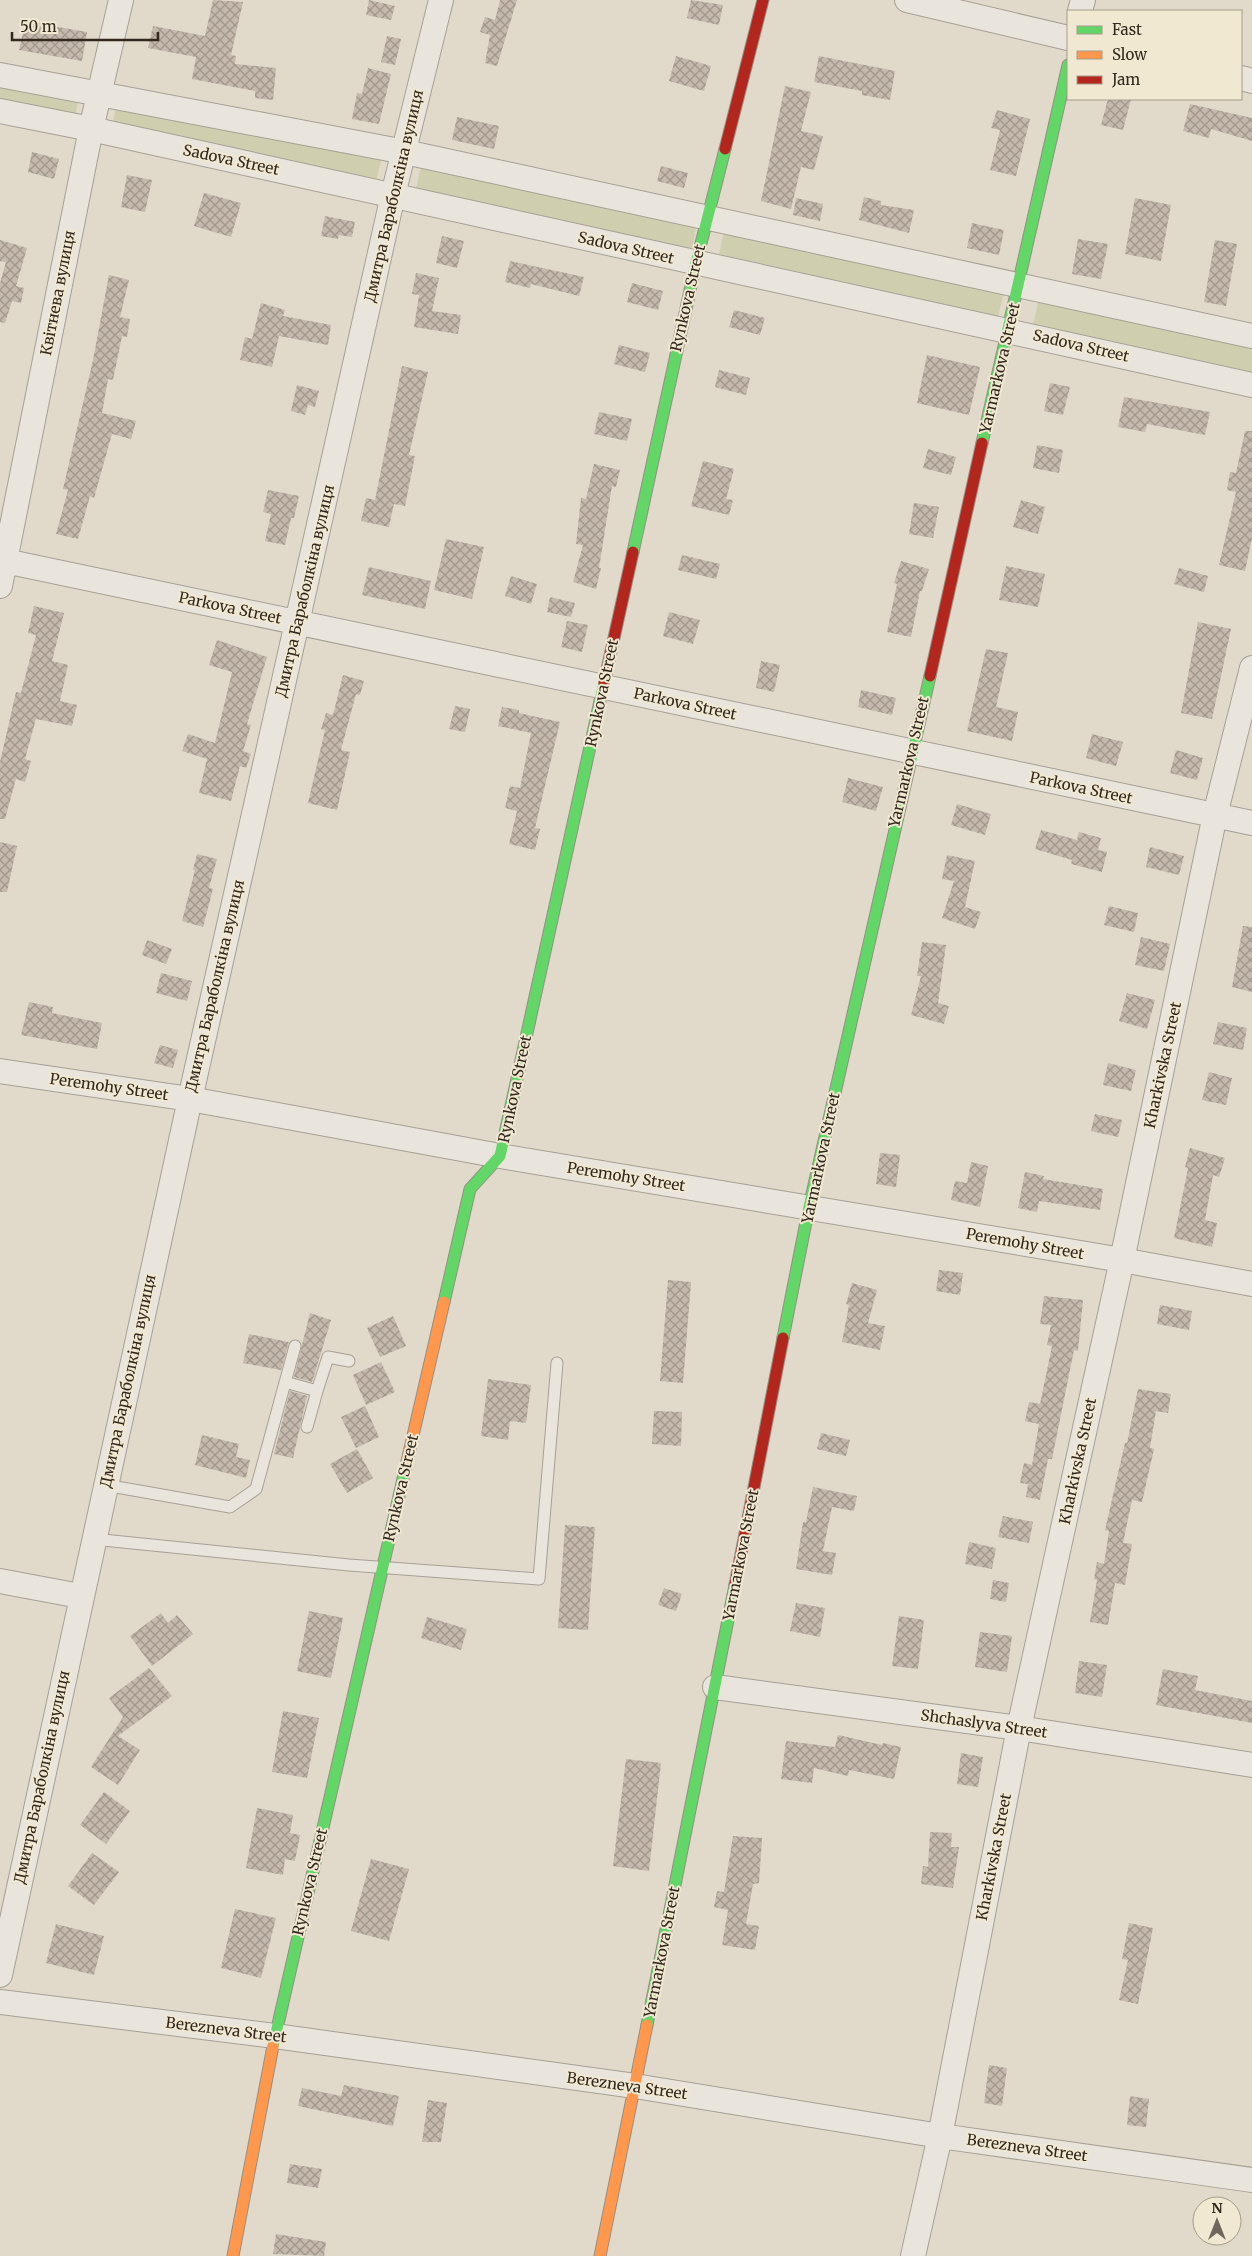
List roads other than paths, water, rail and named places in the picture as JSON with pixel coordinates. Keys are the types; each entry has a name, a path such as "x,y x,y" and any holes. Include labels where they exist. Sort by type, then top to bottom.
{"street":[{"name":"Квітнева вулиця","path":"0,586 3,561 90,129 121,0"},
{"name":"Дмитра Бараболкіна вулиця","path":"0,1975 80,1596 190,1099 393,195 441,0"},
{"name":"Rynkova Street","path":"233,2256 275,2036 470,1189 500,1156 706,218 763,0"},
{"path":"907,0 1067,38"},
{"name":"Yarmarkova Street","path":"600,2256 716,1687 809,1208 1067,69"},
{"path":"0,74 405,152 1252,336"},
{"name":"Sadova Street","path":"0,111 393,195 696,264 1008,330 1252,385"},
{"name":"Parkova Street","path":"3,561 1252,823"},
{"name":"Kharkivska Street","path":"913,2256 940,2136 1019,1728 1122,1260 1215,815 1252,668"},
{"name":"Peremohy Street","path":"0,1071 190,1099 500,1156 1122,1260 1252,1284"},
{"path":"0,1581 80,1596"},
{"name":"Shchaslyva Street","path":"716,1687 1019,1728 1252,1765"},
{"name":"Berezneva Street","path":"0,2002 275,2036 635,2086 940,2136 1252,2180"}],"lane":[{"path":"105,1485 230,1507 256,1489 295,1346"},
{"path":"306,1427 328,1357 349,1361"},
{"path":"93,1539 383,1568 539,1579 557,1362"},
{"path":"285,1382 317,1391"}]}
